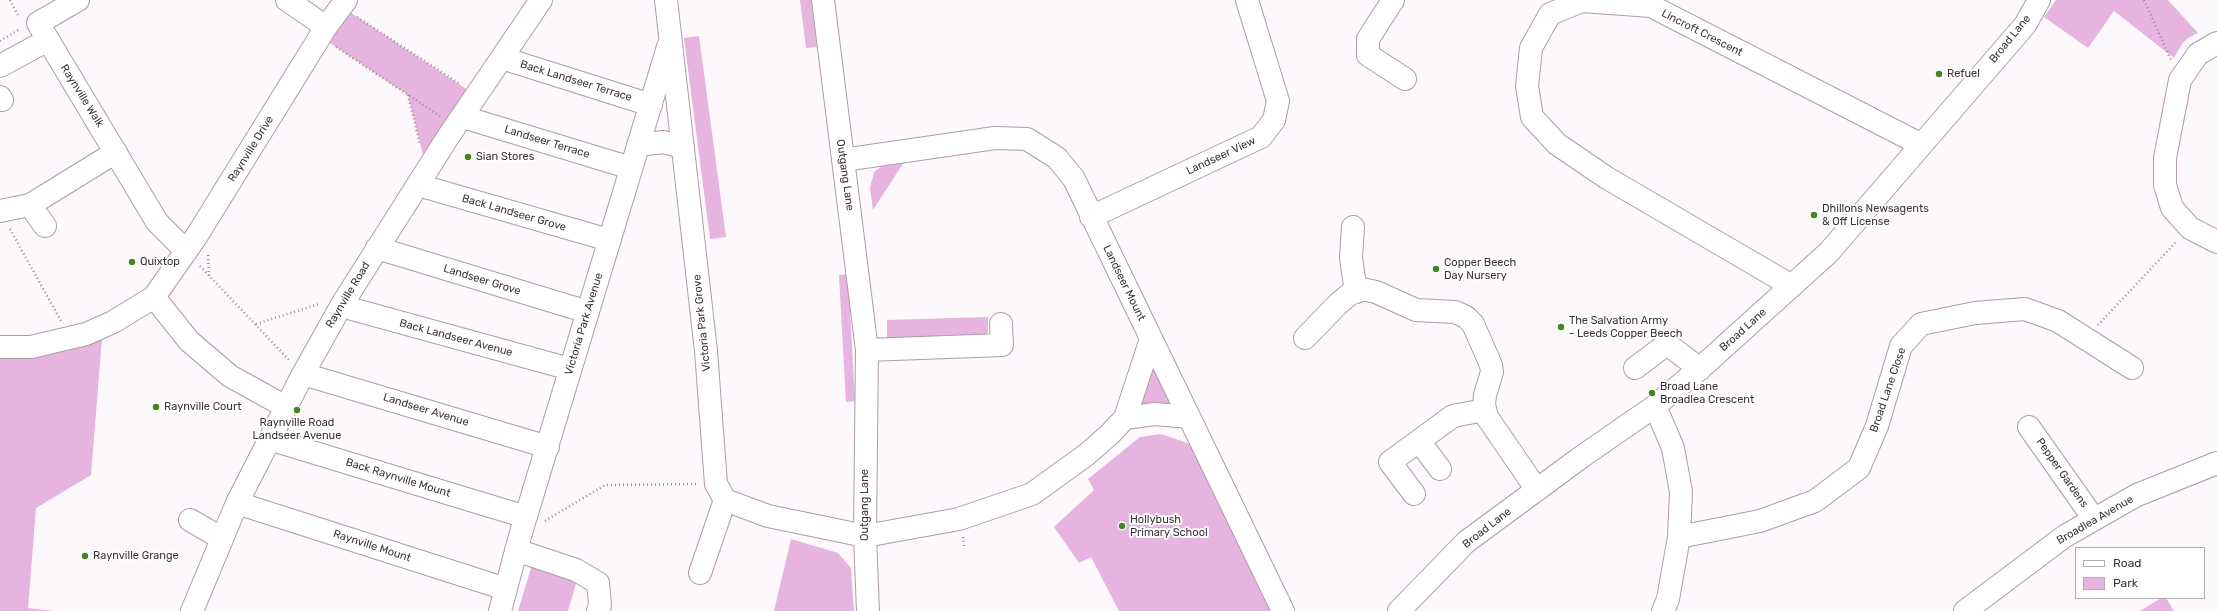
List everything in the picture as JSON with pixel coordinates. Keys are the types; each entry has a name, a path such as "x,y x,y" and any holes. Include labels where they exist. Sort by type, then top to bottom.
{"street":[{"name":"Raynville Walk","path":"78,0 38,23 157,222 186,251"},
{"path":"287,0 324,32"},
{"name":"Raynville Road","path":"192,611 221,538 237,503 303,374 341,306 422,178 541,0"},
{"name":"Victoria Park Grove","path":"666,0 721,492"},
{"name":"Outgang Lane","path":"823,0 867,350 865,536 868,611"},
{"name":"Landseer View","path":"1091,217 1261,137 1274,120 1278,101 1246,0"},
{"path":"1393,0 1368,39 1368,55 1405,79"},
{"name":"Broad Lane","path":"1399,611 1466,542 1655,406 1700,369 1828,252 2025,24 2038,0"},
{"name":"Lincroft Crescent","path":"1792,286 1607,178 1557,144 1532,117 1527,86 1531,48 1550,14 1582,2 1651,6 1920,144"},
{"name":"Raynville Drive","path":"154,297 186,251 324,32 344,4"},
{"name":"Victoria Park Avenue","path":"500,611 570,369 671,37"},
{"path":"0,66 48,40"},
{"path":"2217,43 2198,54 2180,80 2165,158 2165,185 2172,208 2190,228 2217,242"},
{"name":"Back Landseer Terrace","path":"502,58 651,105"},
{"name":"Landseer Terrace","path":"459,122 631,168"},
{"name":"Landseer Mount","path":"842,160 995,138 1028,139 1057,158 1074,179 1091,217 1283,611"},
{"path":"638,145 663,142 683,147"},
{"path":"4,217 30,205 116,152"},
{"name":"Back Landseer Grove","path":"422,178 609,240"},
{"path":"30,205 45,226"},
{"path":"1353,227 1351,258 1356,292"},
{"name":"Landseer Grove","path":"377,248 588,312"},
{"path":"1305,338 1338,304 1350,294 1362,290 1376,292 1416,310 1455,312 1466,317 1473,324 1491,365 1492,372 1485,395 1488,417 1537,490"},
{"path":"0,347 32,347 71,337 113,322 154,297 189,341 230,376 286,407"},
{"name":"Back Landseer Avenue","path":"341,306 570,369"},
{"name":"Broad Lane Close","path":"1680,537 1760,521 1815,501 1859,468 1877,426 1901,346 1921,324 1975,313 2025,309 2058,321 2132,368"},
{"path":"867,350 1002,345 1001,324"},
{"path":"700,573 721,492 768,516 865,536 959,519 1032,494 1086,455 1109,436 1126,418 1151,339"},
{"path":"1635,368 1667,344 1700,369"},
{"name":"Landseer Avenue","path":"303,374 548,447"},
{"path":"1655,406 1672,448 1681,492 1680,537 1668,599 1662,611"},
{"path":"1414,494 1390,462 1453,416 1486,410"},
{"path":"1126,418 1155,414 1189,417"},
{"name":"Pepper Gardens","path":"2029,427 2094,519"},
{"name":"Back Raynville Mount","path":"269,439 521,535 598,583 600,604 598,611"},
{"path":"1419,441 1440,469"},
{"name":"Broadlea Avenue","path":"1965,611 2065,536 2137,495 2217,463"},
{"name":"Raynville Mount","path":"237,503 506,589"},
{"path":"190,520 221,538"}],"path":[{"path":"2144,0 2180,80"},
{"path":"344,4 477,96"},
{"path":"0,41 24,27"},
{"path":"324,32 408,95 459,122"},
{"path":"408,95 422,178"},
{"path":"4,217 71,337"},
{"path":"2085,338 2190,228"},
{"path":"186,251 303,374"},
{"path":"255,324 326,302 341,306"},
{"path":"521,535 605,485 721,492"}],"green space":[{"path":"800,0 811,0 817,47 806,48"},
{"path":"2056,0 2168,0 2198,33 2188,38 2182,44 2174,58 2114,11 2088,48 2044,17"},
{"path":"342,7 477,96 427,171 408,95 321,37"},
{"path":"699,36 726,237 710,239 684,38"},
{"path":"904,162 873,210 870,188 874,172 885,164"},
{"path":"848,274 855,401 846,402 839,275"},
{"path":"988,317 988,332 985,334 926,337 921,341 887,342 887,320"},
{"path":"103,326 91,475 36,508 28,608 53,611 0,611 0,347"},
{"path":"1154,365 1174,405 1142,405 1141,402"},
{"name":"Hollybush Primary School","path":"1161,434 1190,444 1272,611 1119,611 1091,557 1079,563 1054,527 1094,490 1088,479 1140,437"},
{"path":"791,539 838,553 851,568 854,611 774,611"},
{"path":"532,565 577,580 568,611 518,611"},
{"path":"2159,599 2167,599 2174,611 2140,611"}],"place":[{"name":"Refuel","path":"1939,74"},
{"name":"Sian Stores","path":"468,157"},
{"name":"Dhillons Newsagents & Off License","path":"1814,215"},
{"name":"Quixtop","path":"132,262"},
{"name":"Copper Beech Day Nursery","path":"1436,269"},
{"name":"The Salvation Army - Leeds Copper Beech","path":"1561,327"},
{"name":"Broad Lane Broadlea Crescent","path":"1652,393"},
{"name":"Raynville Court","path":"156,407"},
{"name":"Raynville Road Landseer Avenue","path":"297,410"},
{"name":"Hollybush Primary School","path":"1122,526"},
{"name":"Raynville Grange","path":"85,556"}]}
